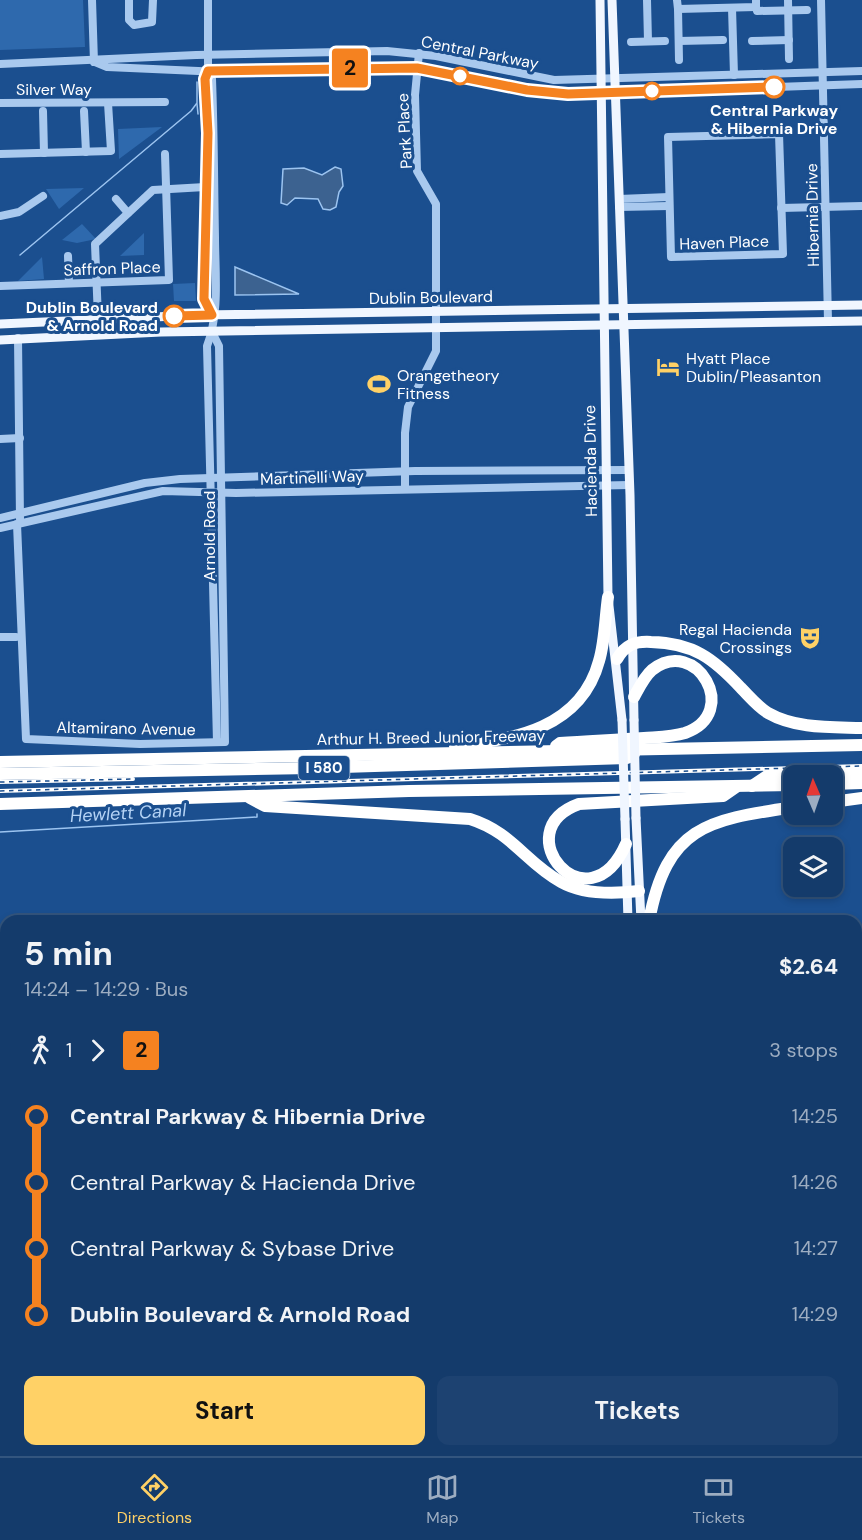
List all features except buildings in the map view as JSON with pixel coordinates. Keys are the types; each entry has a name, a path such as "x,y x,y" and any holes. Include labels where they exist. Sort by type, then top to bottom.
{"highway":[{"path":"428,753 447,746 522,736 550,724 563,715 585,692 593,677 602,647 608,597"},
{"path":"617,659 627,646 633,644 671,643 698,651 722,669 755,703 782,719 814,726 862,728"},
{"path":"548,752 560,743 684,734 707,718 712,703 710,687 701,672 681,662 660,665 651,671 634,697"},
{"name":"Arthur H. Breed Junior Freeway","path":"0,762 862,744"},
{"name":"I 580","path":"0,774 627,758 646,749"},
{"name":"I 580","path":"751,786 767,776 862,773"},
{"path":"843,784 862,783"},
{"name":"I 580","path":"0,804 249,798 409,790 783,785"},
{"path":"626,844 610,870 592,878 583,878 564,871 556,864 549,839 554,821 561,813 579,804 723,796 736,787"},
{"path":"249,798 265,806 470,819 500,832 550,875 570,887 596,892 634,892"},
{"path":"843,800 862,798"},
{"path":"651,915 663,870 686,840 722,819 783,809"}],"main road":[{"name":"Hacienda Drive","path":"600,0 604,469 608,597 617,659 622,720 626,844 639,915"},
{"name":"Hacienda Drive","path":"612,0 634,697 636,818 634,892 629,915"},
{"name":"Dublin Boulevard","path":"0,324 98,318 212,315 862,305"},
{"name":"Dublin Boulevard","path":"0,340 212,332 862,321"}],"street":[{"path":"92,0 94,62"},
{"path":"129,0 129,20 134,25 152,22 153,0"},
{"name":"Arnold Road","path":"208,0 208,71 205,79 208,133 204,299 212,315"},
{"path":"647,0 648,41"},
{"path":"677,0 679,60"},
{"path":"788,0 789,58"},
{"name":"Hibernia Drive","path":"821,0 828,321"},
{"path":"678,9 732,8 756,4 756,11 807,10"},
{"path":"732,8 734,75"},
{"path":"679,41 723,40"},
{"path":"752,41 789,40"},
{"path":"632,42 665,41"},
{"name":"Central Parkway","path":"0,64 94,62 107,58 387,51 419,53 554,80 862,71"},
{"name":"Park Place","path":"405,488 405,432 408,407 436,351 437,328 436,204 417,171 419,53"},
{"name":"Central Parkway","path":"94,62 107,67 208,71 417,68 527,90 568,94 862,84"},
{"name":"Arnold Road","path":"208,71 212,79 214,131 216,300 212,315 212,332 207,346 221,742"},
{"name":"Silver Way","path":"0,103 165,102"},
{"path":"0,154 111,152 108,103"},
{"path":"43,111 44,153"},
{"path":"84,111 86,152"},
{"name":"Haven Place","path":"779,134 783,254 671,257 669,206 668,137 779,134"},
{"path":"165,154 166,188"},
{"path":"98,318 95,243 153,190 205,187"},
{"name":"Saffron Place","path":"0,286 169,280 166,188"},
{"path":"0,216 19,212 43,196"},
{"path":"619,203 669,197"},
{"path":"116,198 128,213"},
{"path":"619,203 669,206"},
{"path":"781,208 862,206"},
{"path":"68,256 69,283"},
{"name":"Arnold Road","path":"212,332 219,345 222,478 221,742"},
{"path":"18,338 19,521"},
{"path":"0,439 20,438"},
{"name":"Martinelli Way","path":"0,528 146,483 211,478 405,471 628,470"},
{"name":"Martinelli Way","path":"0,518 19,521 163,491 629,485"},
{"name":"Altamirano Avenue","path":"19,521 26,739 140,744 221,742"},
{"path":"0,636 16,637"}],"shaded area":[{"path":"0,0 83,0 85,47 0,50"},
{"path":"162,127 119,159 118,129"},
{"path":"335,167 341,169 343,186 339,192 336,207 330,210 323,209 318,199 295,198 287,205 281,203 283,169 304,168 322,175"},
{"path":"84,188 59,209 46,189"},
{"path":"82,224 96,239 77,243 62,240"},
{"path":"144,233 144,255 120,256"},
{"path":"42,257 44,279 18,281"},
{"path":"235,267 299,294 235,295"},
{"path":"195,283 196,301 174,301 173,284"}],"waterway":[{"path":"20,255 191,111 197,103 197,82"},
{"path":"197,104 198,114"},
{"name":"Hewlett Canal","path":"0,832 257,817 257,814"}],"railway":[{"path":"0,791 862,766"},
{"path":"0,782 133,779"}],"bus line":[{"name":"2","path":"174,316 212,315 204,299 208,133 205,79 208,71 417,68 527,90 568,94 774,87"}],"place":[{"name":"Central Parkway & Hibernia Drive","path":"774,87"},
{"name":"Dublin Boulevard & Arnold Road","path":"174,316"},
{"name":"Hyatt Place Dublin/Pleasanton","path":"668,367"},
{"name":"Orangetheory Fitness","path":"379,384"},
{"name":"Regal Hacienda Crossings","path":"810,638"}]}
